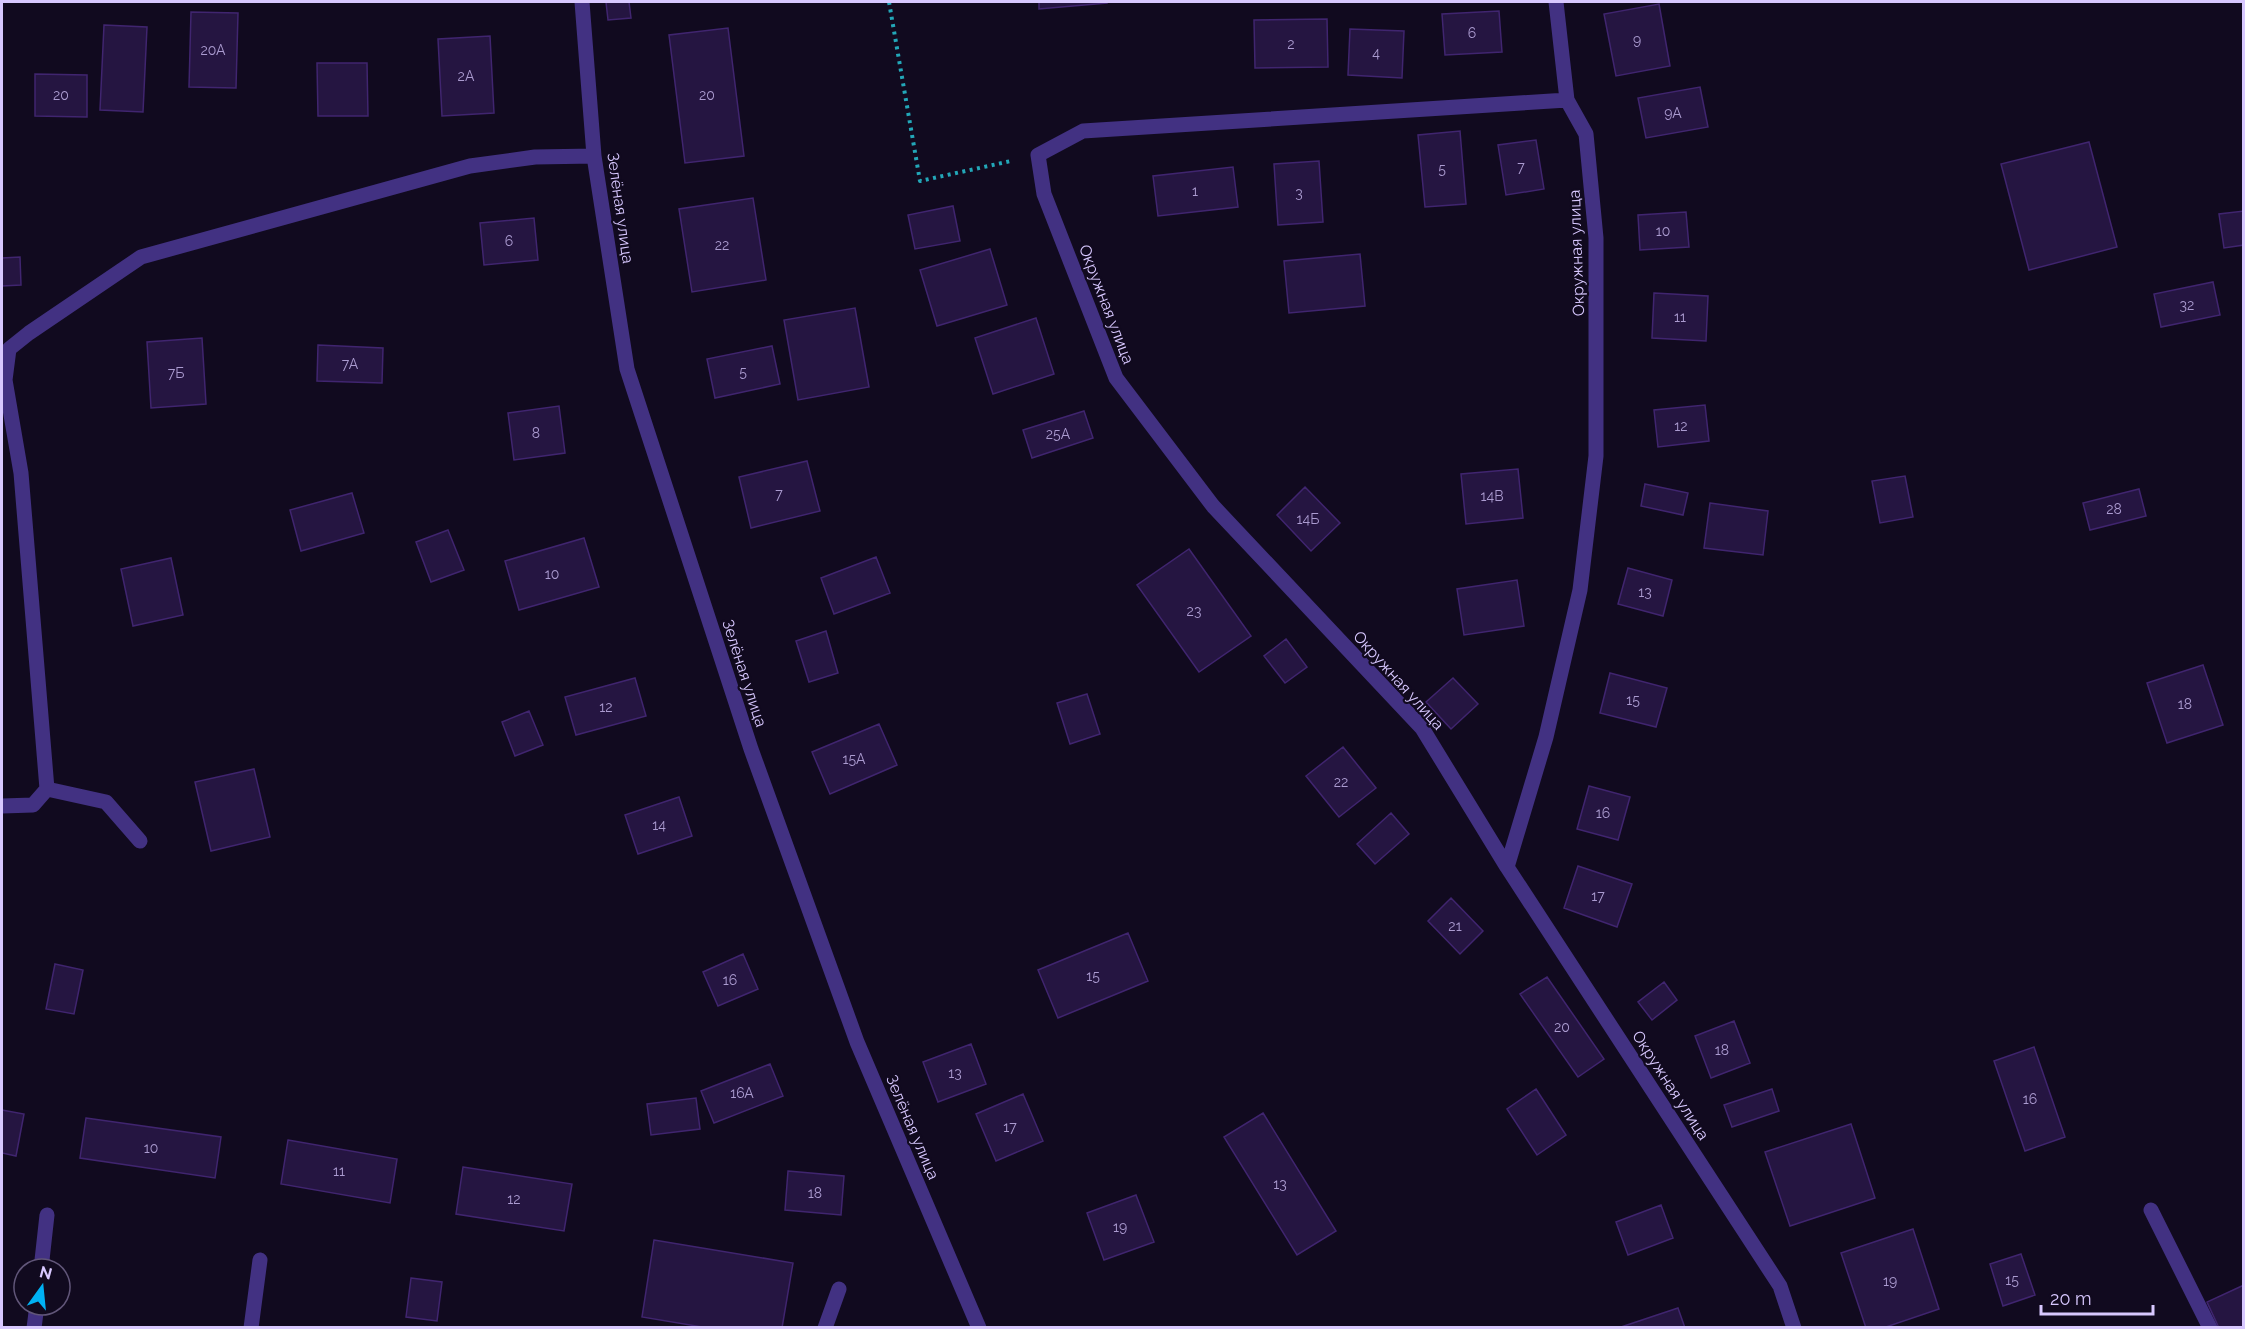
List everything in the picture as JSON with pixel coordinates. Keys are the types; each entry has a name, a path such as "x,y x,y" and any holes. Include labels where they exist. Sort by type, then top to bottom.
{"street":[{"name":"Зелёная улица","path":"582,2 594,156 627,369 751,749 857,1042 979,1328"},
{"name":"Окружная улица","path":"1508,867 1546,737 1580,590 1596,456 1596,238 1586,134 1567,100 1556,2"},
{"path":"1038,155 1083,131 1567,100"},
{"name":"Окружная улица","path":"1038,155 1044,194 1116,378 1213,506 1422,728 1508,867 1780,1286 1794,1328"},
{"path":"2,806 33,805 47,789 21,473 3,381 9,349 141,257 470,166 535,157 594,156"},
{"path":"47,789 106,802 140,841"},
{"path":"2151,1210 2210,1328"},
{"path":"42,1257 47,1215"},
{"path":"251,1328 260,1260"},
{"path":"825,1328 838,1289"}],"path":[{"path":"889,2 920,181 1038,155"}],"building":[{"path":"606,2 629,2 631,18 608,20"},
{"path":"1039,2 1107,2 1107,3 1039,9"},
{"path":"1659,4 1670,66 1616,76 1604,14"},
{"path":"1499,11 1502,52 1445,55 1442,14"},
{"path":"191,12 238,13 236,88 189,87"},
{"path":"1327,19 1328,67 1255,68 1254,20"},
{"path":"104,25 147,27 143,112 100,110"},
{"path":"728,28 744,156 685,163 669,35"},
{"path":"1350,29 1404,31 1402,78 1348,75"},
{"path":"490,36 494,113 442,116 438,39"},
{"path":"317,63 367,63 368,116 318,116"},
{"path":"35,74 87,75 87,117 35,116"},
{"path":"1700,87 1708,127 1646,138 1638,98"},
{"path":"1460,131 1466,204 1425,207 1418,135"},
{"path":"1536,140 1544,189 1506,195 1498,145"},
{"path":"2089,142 2117,247 2029,270 2001,164"},
{"path":"1319,161 1323,222 1278,225 1274,164"},
{"path":"1233,167 1238,207 1158,216 1153,176"},
{"path":"753,198 766,280 692,292 679,209"},
{"path":"953,206 960,241 915,249 908,215"},
{"path":"2244,211 2244,245 2224,248 2219,214"},
{"path":"1686,212 1689,247 1640,250 1638,215"},
{"path":"534,218 538,260 484,265 480,223"},
{"path":"990,249 1007,305 937,326 920,270"},
{"path":"1360,254 1365,306 1289,313 1284,261"},
{"path":"20,257 21,285 2,286 2,258"},
{"path":"2213,282 2220,315 2161,327 2154,294"},
{"path":"1654,293 1708,296 1706,341 1652,338"},
{"path":"855,308 869,387 798,400 784,320"},
{"path":"1036,318 1054,374 993,394 975,338"},
{"path":"202,338 206,404 151,408 147,342"},
{"path":"318,345 383,348 382,383 317,381"},
{"path":"772,346 780,384 715,398 707,359"},
{"path":"1705,405 1709,441 1658,447 1654,410"},
{"path":"559,406 565,453 514,460 508,413"},
{"path":"1084,411 1093,438 1032,458 1023,430"},
{"path":"807,461 820,511 751,528 739,477"},
{"path":"1518,469 1523,518 1466,524 1461,474"},
{"path":"1905,476 1913,517 1880,523 1872,481"},
{"path":"1645,484 1688,493 1683,515 1641,506"},
{"path":"1305,487 1340,523 1311,551 1277,515"},
{"path":"2139,489 2146,516 2090,530 2083,503"},
{"path":"352,493 364,533 301,551 290,510"},
{"path":"1710,503 1768,511 1763,555 1704,548"},
{"path":"448,530 464,570 431,582 416,542"},
{"path":"584,538 599,587 519,610 505,561"},
{"path":"1189,549 1251,636 1199,672 1137,585"},
{"path":"876,557 890,593 834,614 821,578"},
{"path":"171,558 183,615 133,626 121,569"},
{"path":"1628,568 1672,580 1663,616 1618,604"},
{"path":"1517,580 1524,626 1464,635 1457,589"},
{"path":"826,631 838,673 809,682 796,641"},
{"path":"1286,639 1307,667 1285,683 1264,656"},
{"path":"2203,665 2223,725 2167,743 2147,683"},
{"path":"1610,673 1667,688 1656,727 1600,713"},
{"path":"635,678 646,716 576,735 565,697"},
{"path":"1453,678 1478,704 1451,729 1426,702"},
{"path":"1087,694 1100,734 1070,744 1057,703"},
{"path":"529,711 543,745 515,756 502,722"},
{"path":"879,724 897,765 830,794 812,752"},
{"path":"1343,747 1376,788 1339,817 1306,776"},
{"path":"254,769 270,837 211,851 195,782"},
{"path":"1589,786 1630,797 1618,840 1577,829"},
{"path":"679,797 692,836 638,854 625,815"},
{"path":"1391,813 1409,834 1375,864 1357,844"},
{"path":"1578,866 1632,884 1617,927 1564,908"},
{"path":"1451,898 1483,931 1460,954 1428,921"},
{"path":"1128,933 1148,981 1058,1018 1038,970"},
{"path":"743,954 758,989 718,1006 703,972"},
{"path":"55,964 83,970 74,1014 46,1009"},
{"path":"1547,977 1604,1059 1578,1077 1520,994"},
{"path":"1664,982 1677,1000 1652,1020 1638,1002"},
{"path":"1734,1021 1750,1063 1711,1078 1695,1036"},
{"path":"971,1044 986,1084 938,1102 923,1062"},
{"path":"2034,1047 2065,1137 2025,1151 1994,1061"},
{"path":"770,1064 783,1096 714,1123 701,1091"},
{"path":"1536,1089 1566,1135 1537,1155 1507,1109"},
{"path":"1772,1089 1779,1111 1732,1127 1724,1105"},
{"path":"1023,1094 1043,1141 996,1161 976,1114"},
{"path":"696,1098 700,1129 651,1135 647,1104"},
{"path":"2,1110 24,1114 16,1156 2,1153"},
{"path":"1263,1113 1336,1231 1297,1255 1224,1137"},
{"path":"86,1118 221,1137 215,1178 80,1158"},
{"path":"1851,1124 1875,1198 1790,1226 1765,1152"},
{"path":"288,1140 397,1159 390,1203 281,1184"},
{"path":"463,1167 572,1184 564,1231 456,1214"},
{"path":"788,1171 844,1176 841,1215 785,1210"},
{"path":"1136,1195 1154,1242 1104,1260 1087,1213"},
{"path":"1661,1205 1673,1238 1628,1255 1616,1222"},
{"path":"1913,1229 1939,1309 1883,1328 1866,1328 1841,1253"},
{"path":"654,1240 793,1263 782,1328 708,1328 642,1317"},
{"path":"2021,1254 2035,1295 2003,1306 1990,1264"},
{"path":"411,1278 442,1282 437,1321 406,1317"},
{"path":"2244,1285 2244,1328 2219,1328 2207,1302"},
{"path":"1678,1308 1685,1328 1618,1328"}]}
